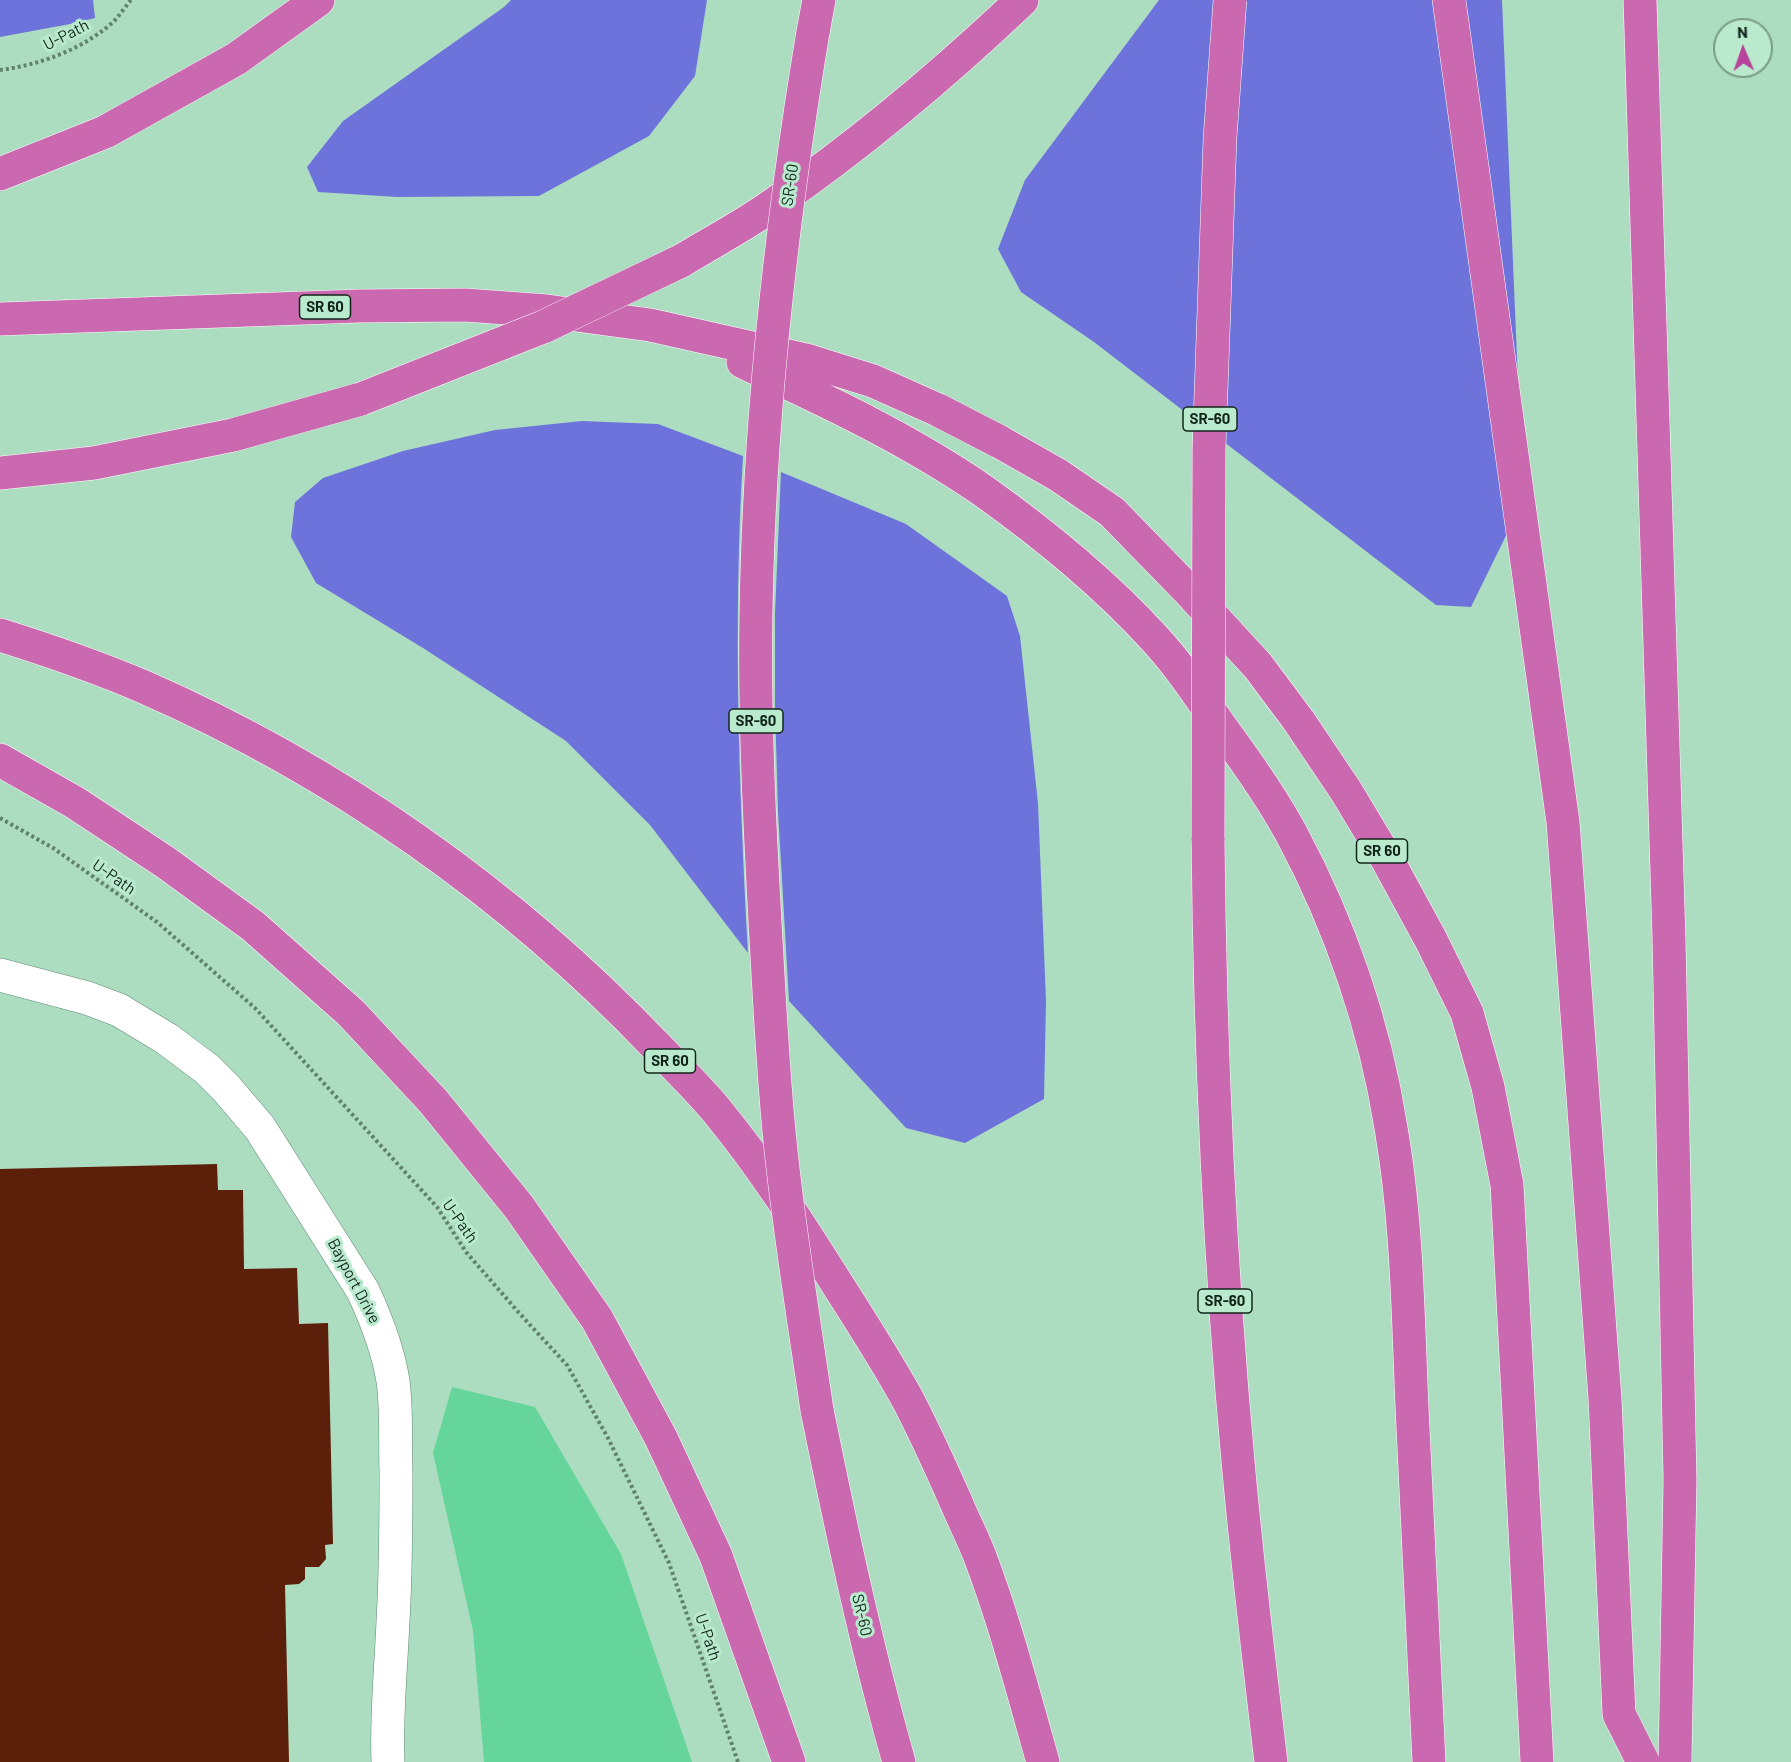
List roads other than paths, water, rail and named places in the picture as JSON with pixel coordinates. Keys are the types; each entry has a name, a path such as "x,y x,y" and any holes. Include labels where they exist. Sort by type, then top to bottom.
{"highway":[{"path":"0,174 105,132 236,59 318,0"},
{"name":"SR-60","path":"819,0 794,158 775,301 764,424 757,580 756,708 762,871 780,1141 817,1410 881,1700 899,1762"},
{"path":"0,473 94,463 233,435 361,399 543,327 681,261 774,204 866,136 974,46 1022,0"},
{"name":"SR-60","path":"1230,0 1220,138 1209,450 1209,985 1226,1311 1252,1610 1271,1762"},
{"path":"1449,0 1563,822 1605,1399 1619,1714 1643,1762"},
{"path":"1640,0 1669,939 1680,1480 1675,1762"},
{"name":"SR 60","path":"0,319 359,306 465,305 548,311 650,325 806,360 873,381 938,410 1000,442 1058,475 1112,512 1258,666 1299,721 1346,791 1431,940 1467,1013 1488,1087 1508,1185 1537,1762"},
{"path":"650,325 720,351 821,398 908,444 979,488 1041,534 1107,591 1154,638 1188,678 1258,778 1291,833 1323,898 1346,958 1373,1041 1392,1130 1407,1278 1429,1762"},
{"name":"SR 60","path":"0,635 143,687 240,734 362,804 446,861 506,907 569,961 627,1016 714,1108 761,1167 803,1230 872,1338 909,1402 978,1552 1009,1642 1043,1762"},
{"path":"0,760 74,802 165,862 253,926 351,1013 433,1101 519,1207 597,1319 661,1437 716,1556 789,1762"}],"street":[{"name":"Bayport Drive","path":"0,975 87,998 119,1010 167,1039 207,1069 260,1128 363,1291 381,1332 390,1364 394,1398 396,1556 387,1702 388,1762"}]}
